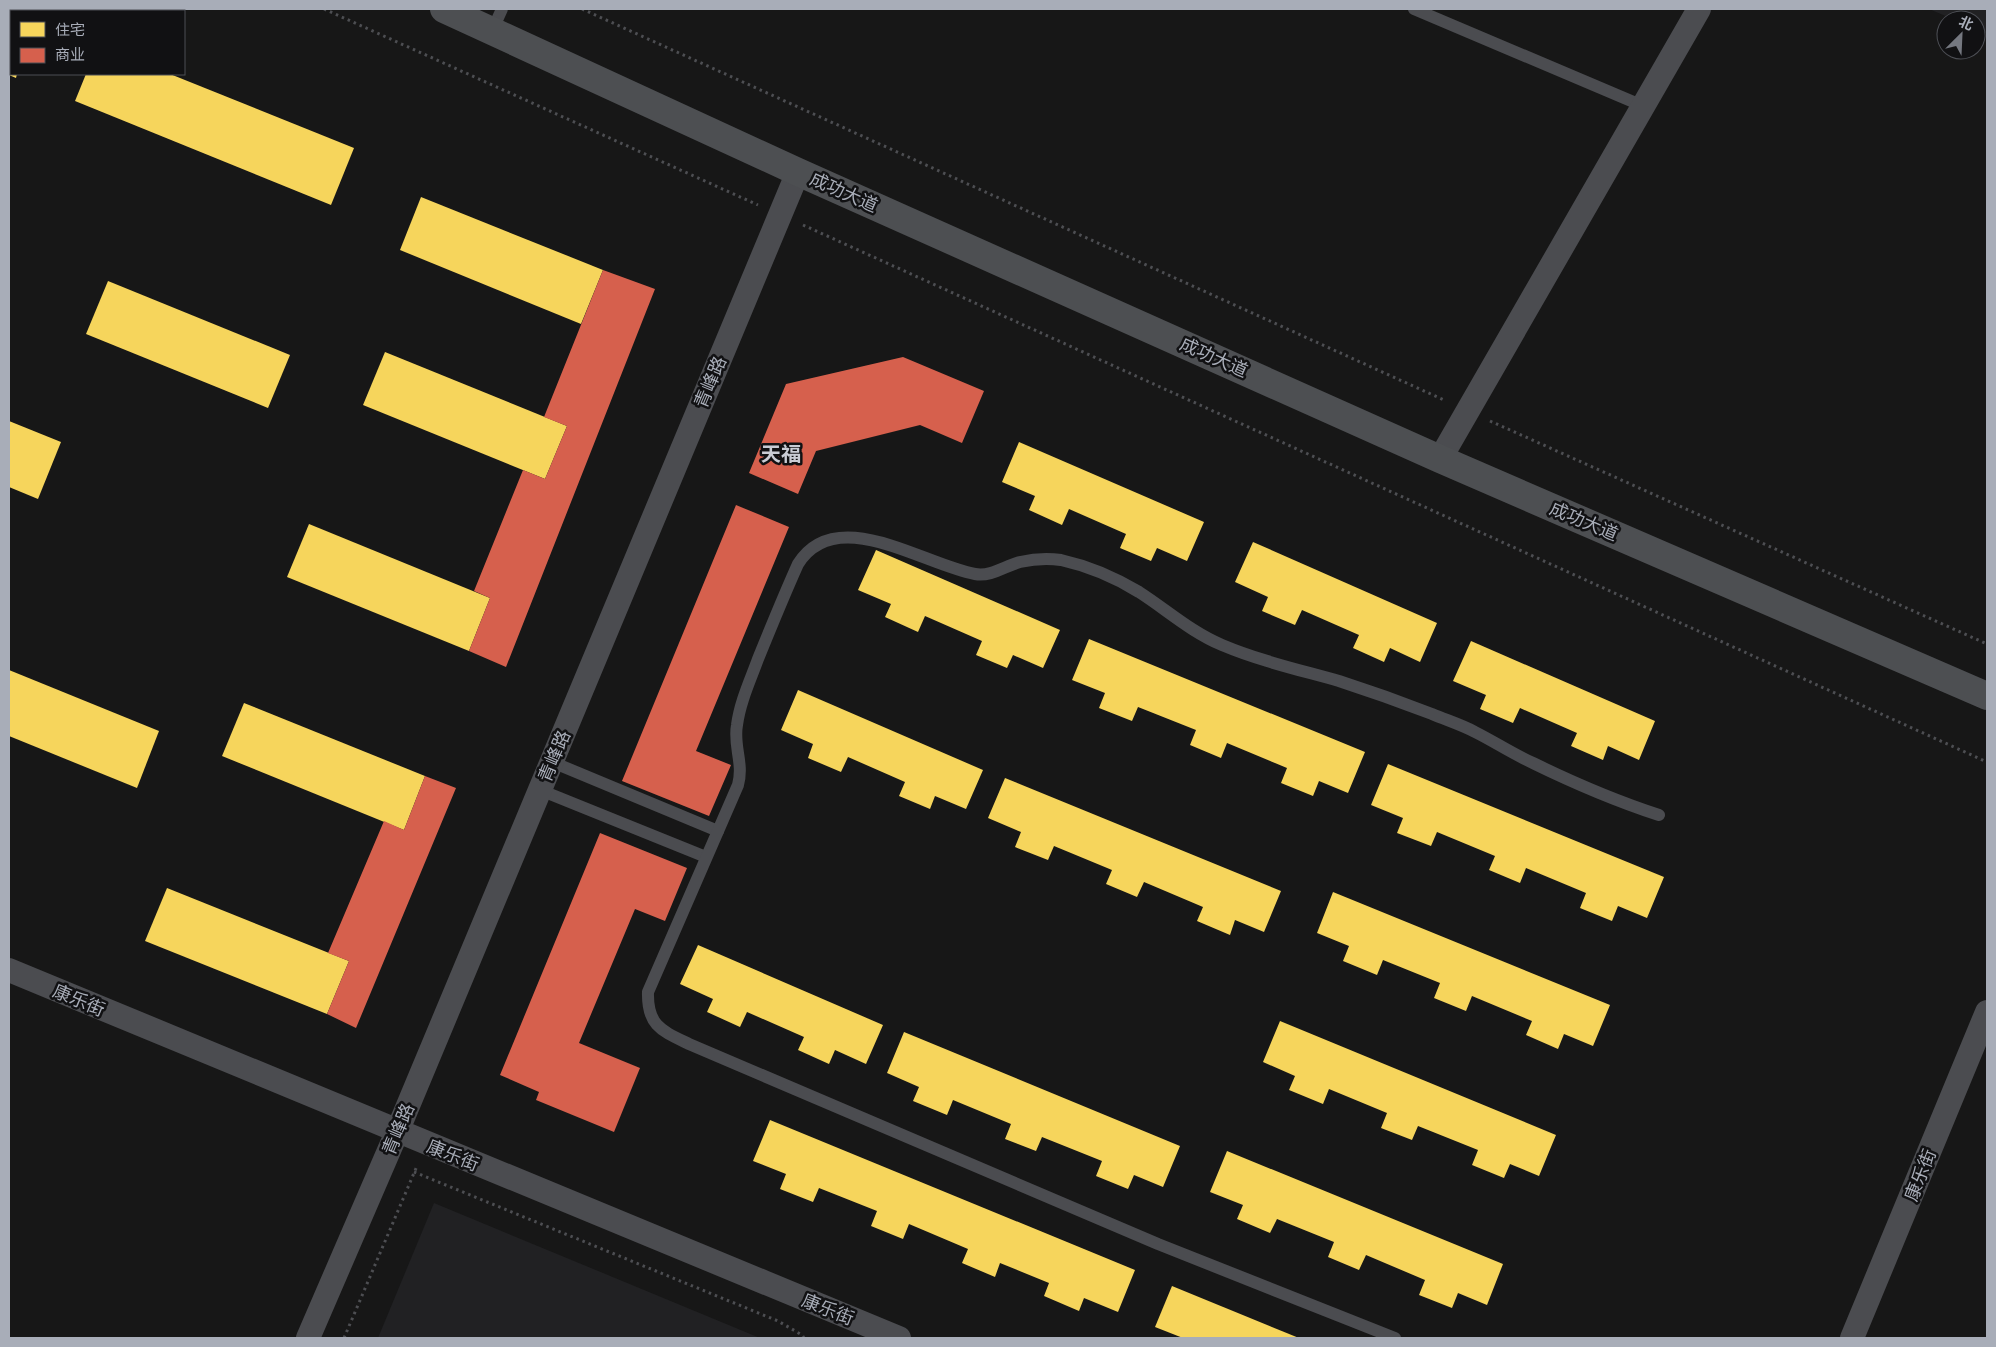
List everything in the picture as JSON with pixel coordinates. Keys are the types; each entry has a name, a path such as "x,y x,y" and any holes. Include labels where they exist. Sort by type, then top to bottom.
{"main road":[{"name":"成功大道","path":"444,9 497,20 798,172 1440,458 1987,696"}],"street":[{"path":"1440,458 1698,9"},
{"name":"青峰路","path":"308,1338 397,1132 798,172"},
{"name":"康乐街","path":"9,970 397,1132 863,1331 899,1338"},
{"name":"康乐街","path":"1852,1338 1987,1012"}],"lane":[{"path":"1414,9 1643,106"},
{"path":"1395,1338 1149,1240 666,1033 652,1021 648,1006 648,992 738,785 741,773 736,744 736,726 743,697 798,564 804,554 814,546 829,540 851,537 883,542 946,566 977,574 985,574 1018,562 1039,559 1060,560 1087,567 1139,592 1187,627 1222,645 1307,673 1364,689 1431,714 1473,731 1533,763 1624,803 1659,815"},
{"path":"552,762 718,831"},
{"path":"540,790 706,857"}],"path":[{"path":"324,9 1987,762"},
{"path":"582,9 1987,644"},
{"path":"344,1338 414,1172 778,1321 804,1338"}],"shaded area":[{"path":"1929,9 1987,9 1987,34 1986,10 1936,10 1936,12"},
{"path":"434,1203 760,1338 378,1338"}],"building: 住宅":[{"path":"9,10 10,75 17,75 16,78 9,75"},
{"path":"86,75 172,75 354,148 331,205 75,101"},
{"path":"421,197 603,270 581,324 400,250"},
{"path":"108,281 290,355 268,408 86,334"},
{"path":"385,352 567,426 545,479 363,405"},
{"path":"9,421 61,442 38,499 9,487"},
{"path":"1019,442 1204,522 1187,561 1157,548 1151,561 1120,548 1126,534 1069,509 1062,525 1029,510 1035,496 1002,482"},
{"path":"309,524 490,598 469,651 287,577"},
{"path":"1253,542 1437,623 1420,662 1390,648 1384,662 1353,648 1359,635 1302,610 1295,625 1262,611 1268,597 1235,582"},
{"path":"876,550 1060,630 1043,668 1013,655 1007,668 976,655 982,641 925,616 918,632 885,617 891,604 858,590"},
{"path":"1089,639 1365,752 1348,793 1319,781 1313,796 1281,783 1287,768 1227,743 1221,758 1190,745 1196,730 1138,707 1132,721 1099,708 1105,693 1072,680"},
{"path":"1471,641 1655,721 1639,760 1608,746 1603,760 1571,746 1577,733 1520,708 1513,723 1480,709 1486,695 1453,681"},
{"path":"9,670 159,731 137,788 9,736"},
{"path":"798,690 983,770 966,809 935,796 930,809 899,796 905,782 848,757 841,772 808,758 813,744 781,730"},
{"path":"244,703 425,776 404,830 222,756"},
{"path":"1388,764 1664,877 1647,918 1618,906 1612,921 1580,908 1586,893 1526,868 1520,883 1489,870 1495,856 1437,832 1431,846 1397,833 1403,818 1371,805"},
{"path":"1005,778 1281,891 1264,932 1235,920 1230,935 1197,921 1203,907 1144,882 1137,897 1106,884 1112,870 1054,846 1048,860 1015,847 1021,832 988,818"},
{"path":"167,888 349,961 327,1014 145,941"},
{"path":"1333,892 1610,1005 1593,1046 1564,1034 1558,1049 1526,1035 1532,1021 1472,996 1466,1011 1434,998 1440,983 1383,960 1377,975 1343,961 1349,946 1317,933"},
{"path":"698,945 883,1025 866,1064 835,1050 829,1064 798,1050 804,1037 747,1012 740,1027 707,1012 713,999 680,984"},
{"path":"1280,1021 1556,1135 1539,1176 1510,1164 1504,1178 1472,1165 1478,1150 1418,1126 1412,1140 1381,1128 1387,1113 1329,1089 1323,1104 1289,1090 1295,1076 1263,1062"},
{"path":"904,1032 1180,1146 1163,1187 1134,1175 1128,1189 1096,1176 1102,1161 1042,1137 1036,1151 1005,1139 1011,1124 953,1100 947,1115 913,1101 919,1087 887,1073"},
{"path":"770,1120 1135,1270 1118,1312 1084,1298 1079,1311 1044,1296 1049,1283 1000,1263 995,1277 962,1263 968,1249 909,1224 903,1239 871,1226 877,1211 819,1188 813,1202 780,1189 786,1174 753,1161"},
{"path":"1227,1151 1503,1264 1487,1305 1458,1293 1452,1308 1419,1295 1425,1280 1366,1255 1359,1270 1328,1257 1334,1242 1277,1219 1270,1233 1237,1219 1243,1205 1210,1192"},
{"path":"1172,1286 1299,1338 1183,1338 1155,1327"}],"building: 商业":[{"path":"603,270 655,289 506,667 469,651 490,598 474,591 523,470 545,479 567,426 544,417"},
{"path":"903,357 984,391 962,443 920,425 816,451 798,494 749,473 786,384"},
{"path":"736,505 789,527 696,751 731,765 709,816 622,781"},
{"path":"425,776 456,788 356,1028 327,1014 349,961 328,953 384,821 404,830"},
{"path":"600,833 687,868 665,921 635,909 579,1043 640,1068 614,1132 536,1100 539,1092 500,1075"}],"district":[{"name":"天福","path":"781,453"}]}
